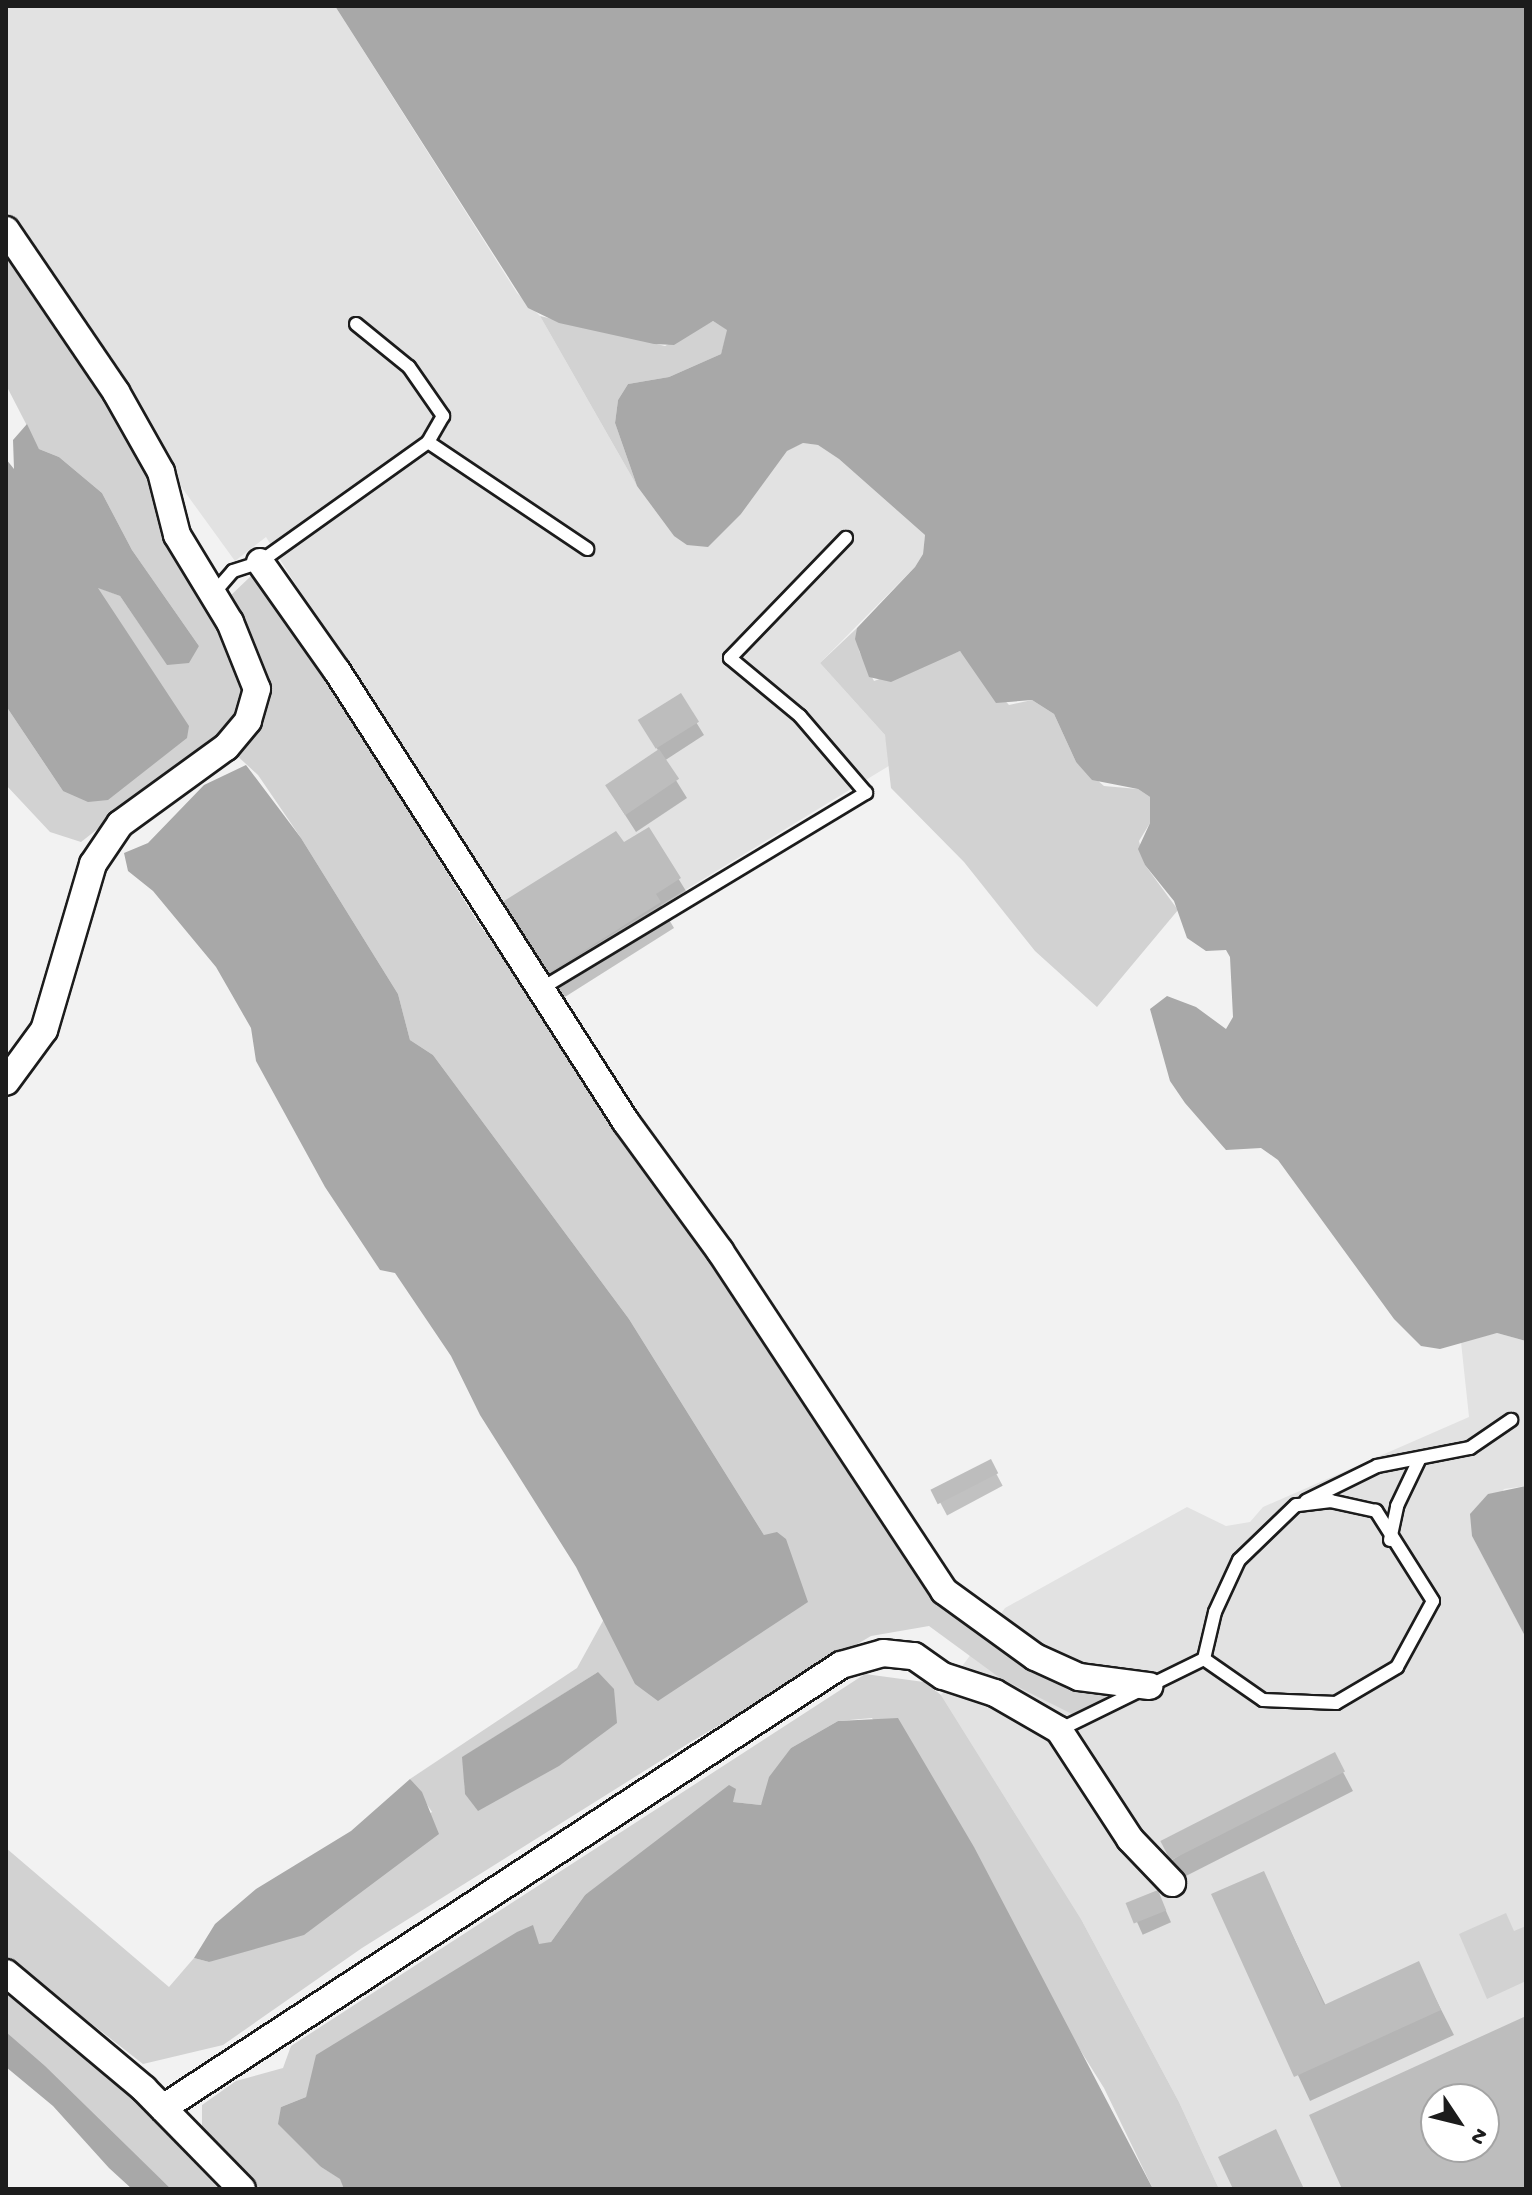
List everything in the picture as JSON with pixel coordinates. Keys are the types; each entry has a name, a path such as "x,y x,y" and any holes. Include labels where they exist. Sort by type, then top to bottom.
{"street":[{"path":"6,230 123,405 161,472 177,535 213,594 257,689 248,721 226,747 120,824 93,864 44,1030 6,1082"},
{"path":"260,562 337,671 539,990 944,1591 1057,1667 1079,1677 1149,1686"},
{"path":"163,2108 841,1665 883,1653 914,1656 943,1676 995,1693 1059,1730 1130,1839 1172,1883"},
{"path":"6,1973 163,2108 242,2189"}],"lane":[{"path":"213,594 233,571 260,562 428,442 443,416 409,367 356,324"},
{"path":"428,442 587,549"},
{"path":"539,990 866,793 800,716 730,658 846,538"},
{"path":"1204,1659 1215,1612 1239,1560 1296,1505 1377,1466 1470,1448 1511,1420"},
{"path":"1390,1540 1397,1506 1420,1458"},
{"path":"1204,1659 1263,1700 1336,1703 1397,1667 1433,1601 1390,1540 1376,1511 1331,1501 1296,1505"},
{"path":"1059,1730 1204,1659"}],"shaded area":[{"path":"6,6 335,6 517,293 540,316 637,486 674,536 741,514 787,450 803,443 818,445 839,459 925,535 923,554 915,567 820,663 885,735 892,764 541,978 266,537 235,561 177,481 105,357 6,209"},
{"path":"335,6 1526,6 1526,1341 1497,1333 1440,1349 1421,1346 1394,1319 1278,1160 1261,1148 1226,1150 1185,1103 1170,1081 1150,1009 1167,996 1196,1007 1226,1029 1233,1017 1230,957 1226,950 1206,951 1187,938 1174,901 1145,865 1138,849 1150,823 1150,797 1138,789 1092,780 1076,762 1054,714 1032,700 996,703 960,651 891,682 869,677 855,639 857,628 915,567 923,554 925,535 839,459 818,445 803,443 787,451 741,514 708,547 687,545 674,536 637,486 615,423 618,400 628,384 669,377 721,354 727,330 713,321 674,345 654,344 559,323 528,308"},
{"path":"6,245 136,445 161,491 166,543 230,648 246,697 234,722 81,842 50,832 6,785 6,706 63,791 97,587 120,596 167,664 199,646 132,550 102,493 59,457 39,449 6,385"},
{"path":"540,316 665,346 713,321 728,330 721,354 669,377 628,384 618,400 615,423 637,486"},
{"path":"27,424 39,449 59,457 102,493 132,550 199,646 189,663 167,665 120,596 98,588 189,726 187,738 108,800 88,802 63,791 6,706 6,459 14,469 13,440"},
{"path":"251,576 300,635 477,921 679,1208 926,1582 1008,1647 1087,1692 1122,1688 1128,1693 1072,1714 1000,1678 929,1626 871,1636 689,1743 362,1948 223,2045 143,2064 6,1957 6,1848 169,1987 194,1958 209,1962 432,1812 410,1779 577,1668 604,1619 619,1649 764,1535 629,1319 433,1055 410,1040 398,994 301,838 258,775 233,752 265,713 264,673 228,598","holes":["598,1672 465,1794 463,1757"]},
{"path":"857,628 859,651 874,681 960,651 1009,705 1032,700 1054,714 1076,762 1104,786 1138,789 1150,797 1150,823 1139,841 1145,865 1178,910 1097,1007 1035,951 964,862 891,788 885,735 820,663"},
{"path":"246,765 301,838 398,994 410,1040 433,1055 629,1319 764,1535 777,1532 786,1539 808,1602 658,1701 635,1684 576,1567 480,1415 451,1356 395,1273 380,1270 325,1187 256,1061 251,1028 216,967 153,891 128,871 124,853 148,843 204,785"},
{"path":"1497,1333 1526,1341 1526,1486 1504,1489 1472,1536 1526,1638 1526,2189 1219,2189 1179,2102 1081,1919 941,1695 1005,1608 1187,1507 1226,1526 1250,1522 1263,1507 1469,1417 1461,1342"},
{"path":"1526,1486 1526,1638 1472,1536 1470,1514 1488,1494"},
{"path":"598,1672 614,1689 617,1723 559,1766 478,1811 465,1794 462,1757"},
{"path":"865,1674 924,1682 941,1695 1081,1919 1179,2102 1219,2189 1153,2189 1104,2088 872,1718 838,1721 791,1748 761,1805 733,1802 585,1895 551,1942 317,2068 306,2097 281,2107 321,2167 341,2179 344,2189 261,2189 202,2128 202,2105 236,2081 283,2068 291,2046"},
{"path":"898,1718 974,1847 1153,2189 344,2189 340,2179 321,2167 278,2124 281,2107 306,2097 316,2055 517,1932 533,1925 539,1944 551,1942 585,1895 729,1785 736,1789 733,1802 761,1805 769,1777 791,1748 838,1721"},
{"path":"410,1779 422,1792 439,1834 304,1935 209,1962 194,1958 215,1924 256,1889 351,1831"},
{"path":"1506,1913 1514,1931 1526,1926 1526,1981 1487,1999 1459,1934"},
{"path":"6,1990 108,2073 219,2189 171,2189 6,2032"},
{"path":"6,2032 171,2189 132,2189 109,2168 53,2106 6,2067"}],"building":[{"path":"681,693 699,722 656,749 638,720"},
{"path":"659,749 679,779 625,815 605,785"},
{"path":"649,827 681,878 656,894 661,902 541,978 496,906 616,831 624,842"},
{"path":"991,1459 998,1473 938,1504 930,1490"},
{"path":"1335,1752 1345,1772 1170,1861 1160,1841"},
{"path":"1264,1871 1324,2005 1419,1961 1441,2010 1294,2077 1211,1894"},
{"path":"1158,1890 1166,1910 1134,1924 1126,1903"},
{"path":"1526,2016 1526,2189 1342,2189 1309,2115"},
{"path":"1276,2129 1304,2189 1233,2189 1218,2157"}]}
